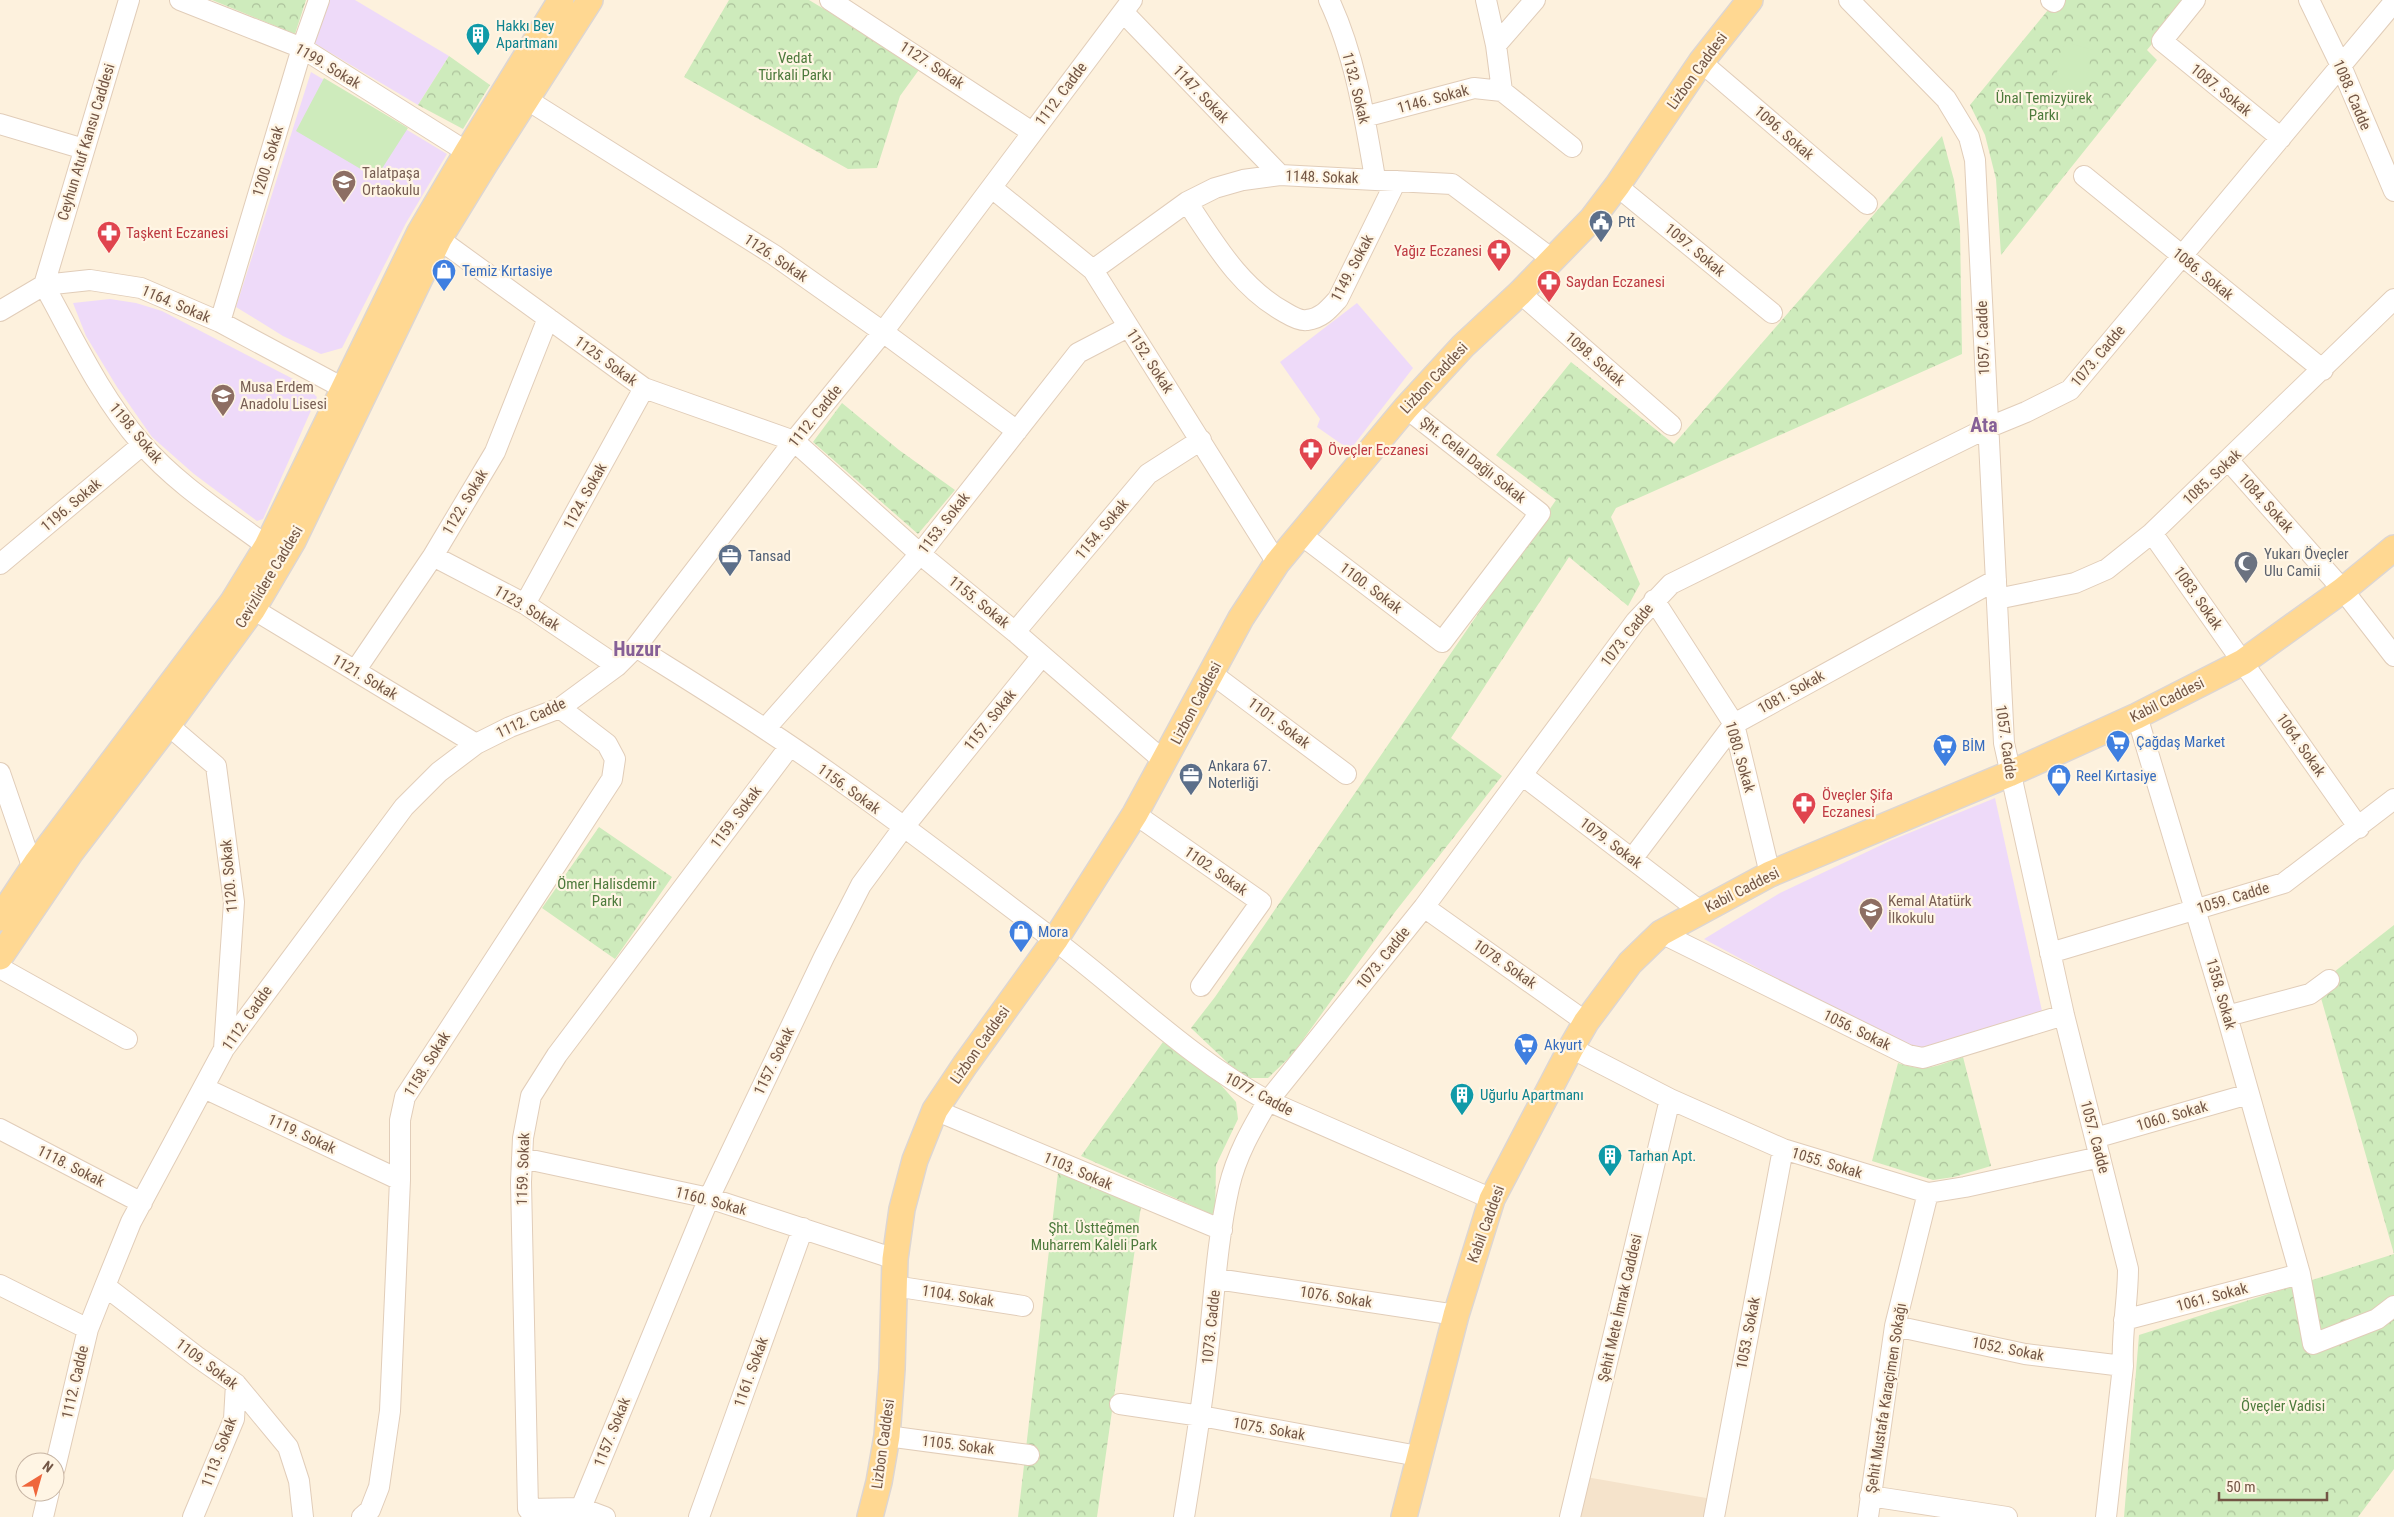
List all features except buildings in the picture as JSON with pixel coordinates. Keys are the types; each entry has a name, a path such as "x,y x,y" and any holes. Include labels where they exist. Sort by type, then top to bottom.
{"main road":[{"name":"Cevizlidere Caddesi","path":"0,957 71,852 253,610 293,540 439,239 476,158 562,0"},
{"name":"Cevizlidere Caddesi","path":"0,918 33,869 232,602 267,546 420,232 476,158 526,99 590,0"},
{"name":"Lizbon Caddesi","path":"870,1517 879,1482 887,1436 895,1259 902,1209 913,1168 935,1110 1055,940 1135,814 1241,618 1278,562 1406,408 1464,346 1520,293 1592,219 1617,186 1701,62 1750,0"},
{"name":"Kabil Caddesi","path":"1404,1517 1418,1456 1456,1315 1492,1199 1570,1048 1586,1022 1630,963 1660,934 1770,874 2009,774 2137,716 2243,662 2343,590 2394,548"},
{"path":"33,869 42,894"}],"street":[{"name":"Ceyhun Atuf Kansu Caddesi","path":"44,285 129,0"},
{"name":"1199. Sokak","path":"180,0 302,48 476,158"},
{"name":"1200. Sokak","path":"220,322 302,48 319,0"},
{"name":"1127. Sokak","path":"830,0 852,5 1032,132"},
{"name":"1132. Sokak","path":"1329,0 1341,24 1364,117 1375,178"},
{"path":"1486,0 1496,45 1502,91 1572,147"},
{"path":"1496,45 1535,0"},
{"name":"1057. Cadde","path":"1849,0 1932,82 1959,117 1969,138 1975,160 2002,715 2009,774 2064,1015 2128,1269 2123,1366 2106,1517"},
{"name":"1087. Sokak","path":"2195,0 2162,41 2281,138"},
{"name":"1088. Cadde","path":"2309,0 2389,165 2394,192"},
{"name":"1073. Cadde","path":"1184,1517 1201,1416 1222,1230 1230,1186 1238,1158 1252,1127 1268,1102 1424,907 1636,620 1671,584 1987,428 2034,409 2070,390 2394,2"},
{"name":"1112. Cadde","path":"59,1452 88,1329 104,1286 142,1203 224,1049 404,807 439,772 476,744 510,727 560,708 617,666 636,647 794,441 883,332 1127,6"},
{"name":"1147. Sokak","path":"1127,6 1280,175"},
{"name":"1096. Sokak","path":"1701,62 1867,204"},
{"name":"1146. Sokak","path":"1364,117 1474,88 1502,91"},
{"name":"1126. Sokak","path":"526,99 774,255 883,332 1017,431"},
{"path":"0,124 84,149"},
{"name":"1148. Sokak","path":"1093,270 1187,202 1216,188 1243,180 1280,175 1375,178 1452,184 1552,259"},
{"name":"1086. Sokak","path":"2084,176 2181,257 2323,370"},
{"name":"1149. Sokak","path":"1187,202 1228,264 1245,283 1269,304 1306,321 1324,315 1338,299 1396,181"},
{"name":"1097. Sokak","path":"1617,186 1772,314"},
{"name":"1152. Sokak","path":"992,188 1093,270 1278,562"},
{"name":"1125. Sokak","path":"439,239 644,388 794,441"},
{"name":"1164. Sokak","path":"0,311 44,285 90,280 141,288 220,322 343,388"},
{"name":"1198. Sokak","path":"44,285 105,396 142,445 198,495 267,546"},
{"name":"1098. Sokak","path":"1520,293 1671,425"},
{"name":"1085. Sokak","path":"1997,590 2075,583 2107,569 2152,533 2229,461 2394,300"},
{"name":"1122. Sokak","path":"355,671 433,556 495,452 548,318"},
{"name":"1153. Sokak","path":"765,729 920,554 1078,353 1128,327"},
{"name":"1124. Sokak","path":"525,604 644,388"},
{"name":"Şht. Celal Dağlı Sokak","path":"1406,408 1540,513 1442,642"},
{"name":"1154. Sokak","path":"1015,632 1148,474 1201,440"},
{"name":"1155. Sokak","path":"794,441 920,554 1015,632 1164,762"},
{"name":"1196. Sokak","path":"0,564 142,445"},
{"name":"1084. Sokak","path":"2229,461 2343,590 2394,656"},
{"name":"1083. Sokak","path":"2152,533 2243,662"},
{"name":"1100. Sokak","path":"1300,534 1442,642"},
{"name":"1123. Sokak","path":"433,556 525,604 617,666"},
{"name":"1081. Sokak","path":"1632,859 1734,724 1997,590"},
{"name":"1080. Sokak","path":"1654,600 1734,724 1770,874"},
{"name":"1121. Sokak","path":"253,610 476,744"},
{"name":"1156. Sokak","path":"636,647 790,746 1055,940"},
{"name":"1157. Sokak","path":"581,1508 709,1198 824,957 861,885 902,828 1042,656"},
{"name":"1064. Sokak","path":"2243,662 2359,828"},
{"name":"1101. Sokak","path":"1211,673 1346,774"},
{"name":"1158. Sokak","path":"362,1517 370,1510 379,1487 390,1411 400,1180 400,1120 405,1097 612,779 615,759 607,744 560,708"},
{"name":"1358. Sokak","path":"2137,716 2228,1016 2248,1094 2300,1274 2313,1344 2377,1319 2394,1306"},
{"name":"1120. Sokak","path":"168,725 216,766 234,902 224,1049"},
{"name":"1159. Sokak","path":"605,1517 581,1508 528,1509 521,1182 523,1138 531,1096 557,1055 790,746"},
{"path":"0,773 33,869"},
{"name":"1079. Sokak","path":"1522,775 1700,911"},
{"name":"1059. Cadde","path":"2050,953 2284,883 2359,828 2394,799"},
{"name":"1102. Sokak","path":"1135,814 1262,902 1201,986"},
{"name":"1078. Sokak","path":"1424,907 1586,1022"},
{"name":"1056. Sokak","path":"1660,934 1908,1055 1923,1058 2064,1015"},
{"name":"1077. Cadde","path":"1055,940 1207,1064 1239,1085 1268,1102 1492,1199"},
{"path":"0,968 127,1039"},
{"path":"2228,1016 2310,994 2329,980"},
{"name":"1055. Sokak","path":"1570,1048 1670,1100 1783,1149 1928,1193 1965,1187 2097,1147"},
{"name":"1119. Sokak","path":"204,1088 400,1180"},
{"name":"1060. Sokak","path":"2097,1147 2248,1094"},
{"name":"Şehit Mete İmrak Caddesi","path":"1570,1517 1670,1100"},
{"name":"1103. Sokak","path":"935,1110 1222,1230"},
{"name":"1118. Sokak","path":"0,1129 142,1203"},
{"name":"1053. Sokak","path":"1714,1517 1783,1149"},
{"name":"1160. Sokak","path":"522,1158 709,1198 895,1259"},
{"name":"Şehit Mustafa Karaçimen Sokağı","path":"1868,1517 1895,1326 1928,1193"},
{"name":"1161. Sokak","path":"699,1517 803,1228"},
{"name":"1061. Sokak","path":"2124,1320 2300,1274"},
{"name":"1076. Sokak","path":"1217,1279 1456,1315"},
{"path":"0,1285 88,1329"},
{"name":"1109. Sokak","path":"104,1286 236,1384 288,1447 299,1481 303,1517"},
{"name":"1104. Sokak","path":"894,1286 1023,1306"},
{"name":"1052. Sokak","path":"1895,1326 2025,1354 2123,1366"},
{"name":"1113. Sokak","path":"193,1517 234,1419 236,1384"},
{"name":"1075. Sokak","path":"1120,1404 1201,1416 1418,1456"},
{"name":"1105. Sokak","path":"887,1436 1029,1455"},
{"path":"1870,1496 2007,1517"},
{"path":"43,1517 47,1502"}],"shaded area":[{"path":"327,0 355,0 449,56 418,105 314,43"},
{"name":"Talatpaşa Ortaokulu","path":"311,72 447,154 406,223 342,348 321,354 283,336 236,307"},
{"name":"Musa Erdem Anadolu Lisesi","path":"110,299 136,303 162,311 303,384 317,397 263,519 257,521 194,474 152,437 117,387 86,336 73,303"},
{"path":"1357,303 1413,368 1350,450 1317,427 1320,419 1280,362"},
{"name":"Kemal Atatürk İlkokulu","path":"1995,798 2042,1011 1922,1051 1910,1050 1704,939 1780,893 1892,840"},
{"path":"1586,1477 1712,1499 1709,1517 1576,1517"}],"green space":[{"path":"212,0 306,0 295,34"},
{"name":"Vedat Türkali Parkı","path":"729,0 809,0 921,67 900,96 877,168 848,169 684,77"},
{"name":"Ünal Temizyürek Parkı","path":"2065,0 2188,0 2147,50 2157,60 2001,255 1996,179 1985,135 1970,105 2048,10 2056,11"},
{"path":"2065,42 2093,50 2079,102 2051,95"},
{"path":"449,56 490,85 463,129 418,105"},
{"path":"324,78 408,128 376,178 296,131"},
{"path":"1942,136 1954,180 1960,227 1962,354 1616,508 1611,517 1640,584 1628,606 1569,557 1451,738 1502,776 1395,912 1292,1055 1268,1078 1249,1078 1230,1065 1191,1028 1215,997 1556,500 1496,455 1571,362 1674,444"},
{"path":"842,403 899,450 955,490 918,534 813,442"},
{"name":"Ömer Halisdemir Parkı","path":"599,827 672,877 615,959 542,908"},
{"path":"2394,925 2394,1254 2315,977 2334,972"},
{"path":"1163,1042 1220,1084 1236,1102 1238,1119 1216,1165 1215,1216 1081,1156"},
{"path":"1963,1057 1991,1166 1954,1177 1933,1180 1872,1161 1898,1063 1916,1068 1924,1068"},
{"name":"Şht. Üstteğmen Muharrem Kaleli Park","path":"1058,1173 1141,1206 1097,1517 1018,1517"},
{"name":"Öveçler Vadisi","path":"2394,1254 2394,1469 2358,1517 2124,1517 2139,1335"}],"place":[{"name":"Hakkı Bey Apartmanı","path":"478,56"},
{"name":"Talatpaşa Ortaokulu","path":"344,203"},
{"name":"Ptt","path":"1601,243"},
{"name":"Taşkent Eczanesi","path":"109,254"},
{"name":"Yağız Eczanesi","path":"1499,272"},
{"name":"Temiz Kırtasiye","path":"444,292"},
{"name":"Saydan Eczanesi","path":"1549,303"},
{"name":"Musa Erdem Anadolu Lisesi","path":"223,417"},
{"name":"Öveçler Eczanesi","path":"1311,471"},
{"name":"Tansad","path":"730,577"},
{"name":"Yukarı Öveçler Ulu Camii","path":"2246,584"},
{"name":"Çağdaş Market","path":"2118,763"},
{"name":"BİM","path":"1945,767"},
{"name":"Ankara 67. Noterliği","path":"1191,796"},
{"name":"Reel Kırtasiye","path":"2059,797"},
{"name":"Öveçler Şifa Eczanesi","path":"1804,825"},
{"name":"Kemal Atatürk İlkokulu","path":"1871,931"},
{"name":"Mora","path":"1021,953"},
{"name":"Akyurt","path":"1526,1066"},
{"name":"Uğurlu Apartmanı","path":"1462,1116"},
{"name":"Tarhan Apt.","path":"1610,1177"}],"district":[{"name":"Ata","path":"1984,425"},
{"name":"Huzur","path":"637,649"}]}
